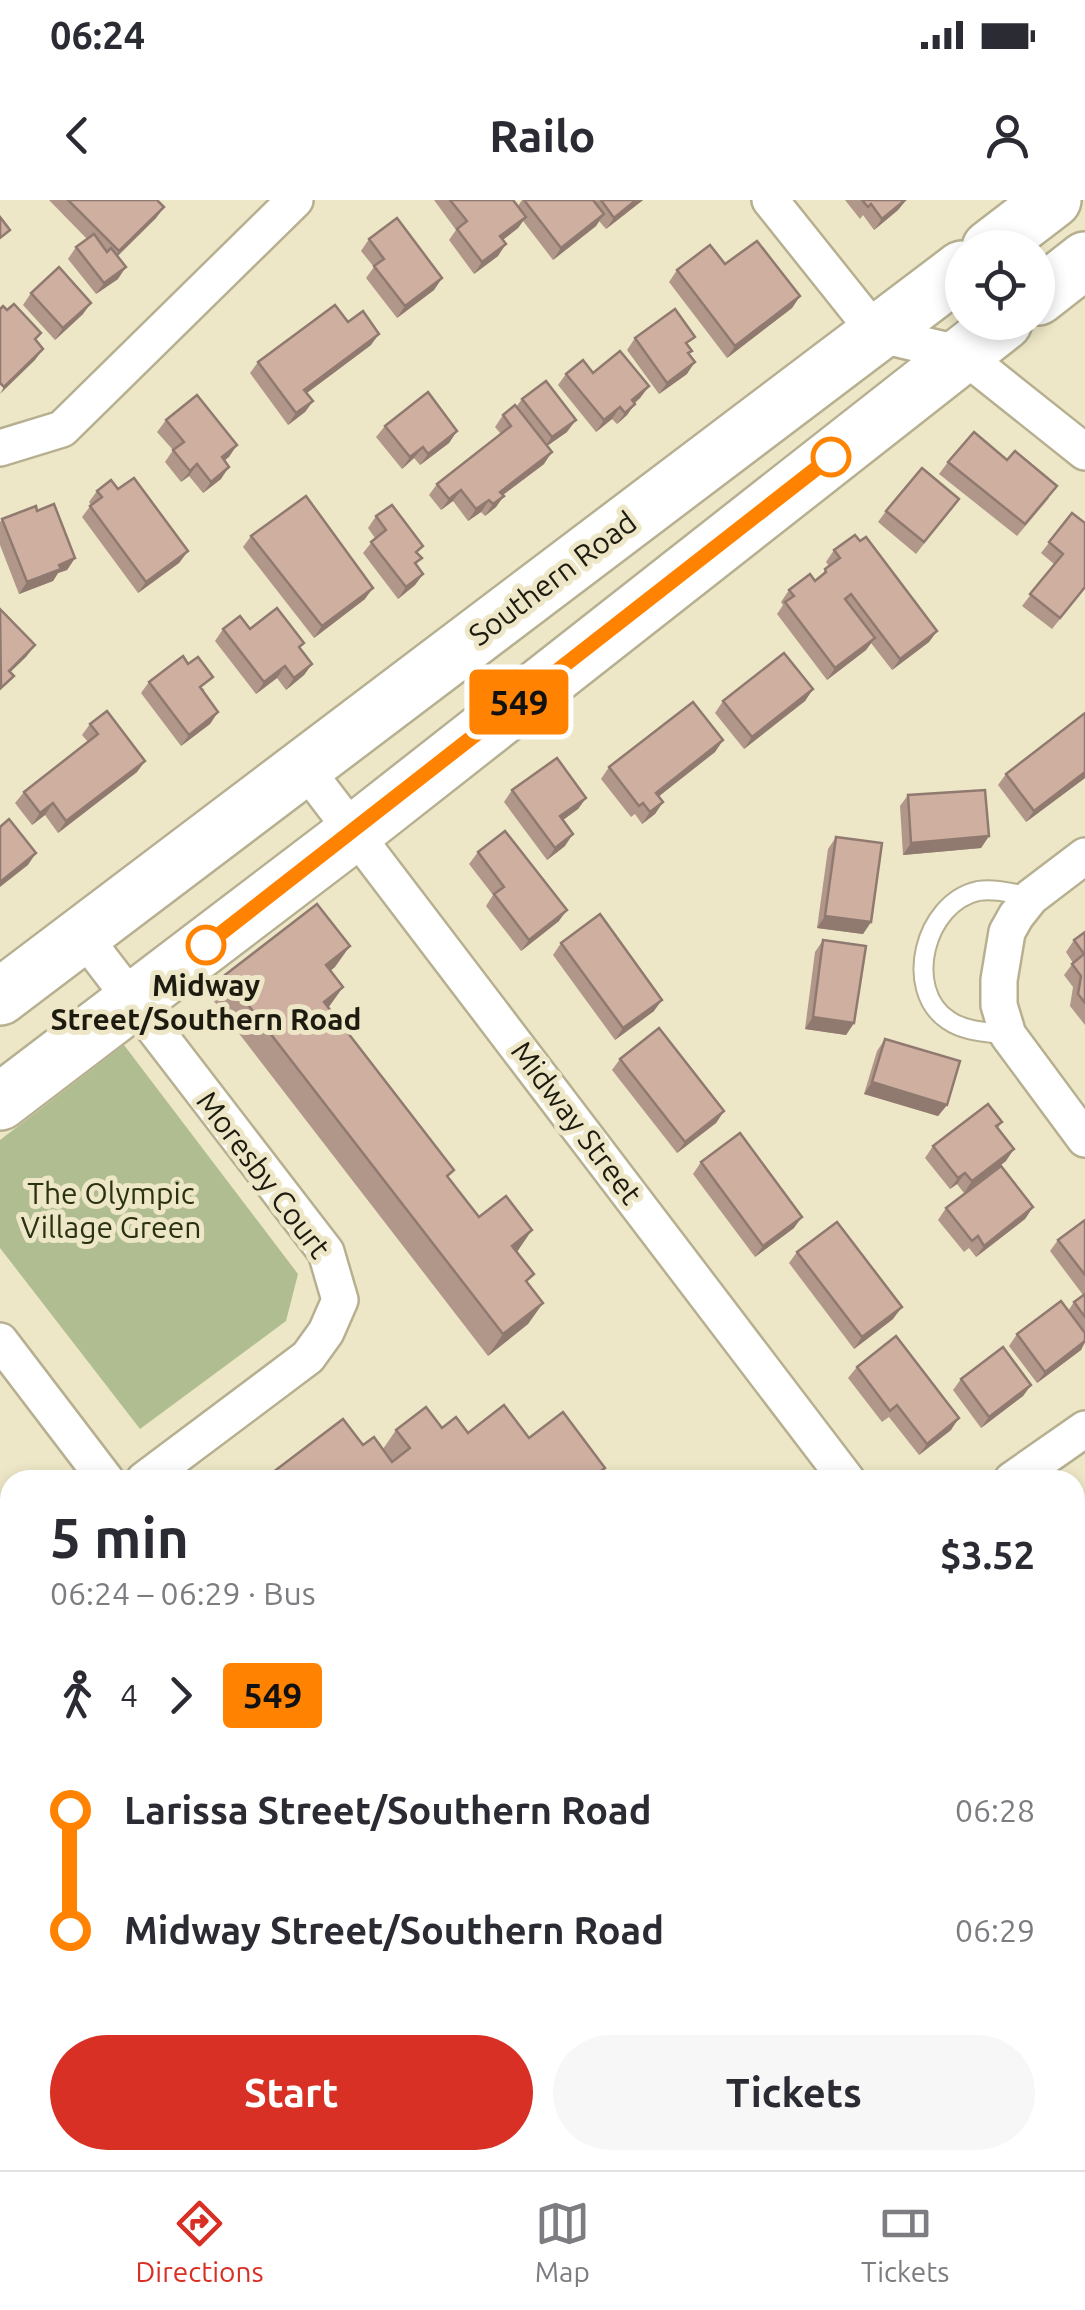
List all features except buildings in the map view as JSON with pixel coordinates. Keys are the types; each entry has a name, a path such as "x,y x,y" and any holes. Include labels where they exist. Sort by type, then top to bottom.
{"main road":[{"path":"1014,230 1053,200"},
{"path":"1055,284 1085,260"},
{"name":"Southern Road","path":"0,998 945,282"},
{"path":"0,1102 356,831 980,340"}],"street":[{"path":"0,448 62,429 295,200"},
{"path":"770,200 876,334 945,337"},
{"path":"985,340 1085,452"},
{"name":"Midway Street","path":"304,767 840,1470"},
{"path":"1085,856 1031,897 1007,932 999,1005 1008,1036 1085,1139"},
{"name":"Moresby Court","path":"83,936 326,1252 340,1300 326,1332 308,1357 157,1470"},
{"path":"0,1341 98,1470"},
{"path":"1026,1470 1085,1429"}],"lane":[{"path":"1008,1036 960,1027 938,1012 924,989 928,946 932,930 944,913 976,892 996,890 1031,897"}],"green space":[{"name":"The Olympic Village Green","path":"124,1045 298,1274 286,1321 140,1429 0,1248 0,1140"}],"bus line":[{"name":"549","path":"206,945 831,457"}],"place":[{"name":"Midway Street/Southern Road","path":"206,945"}]}
